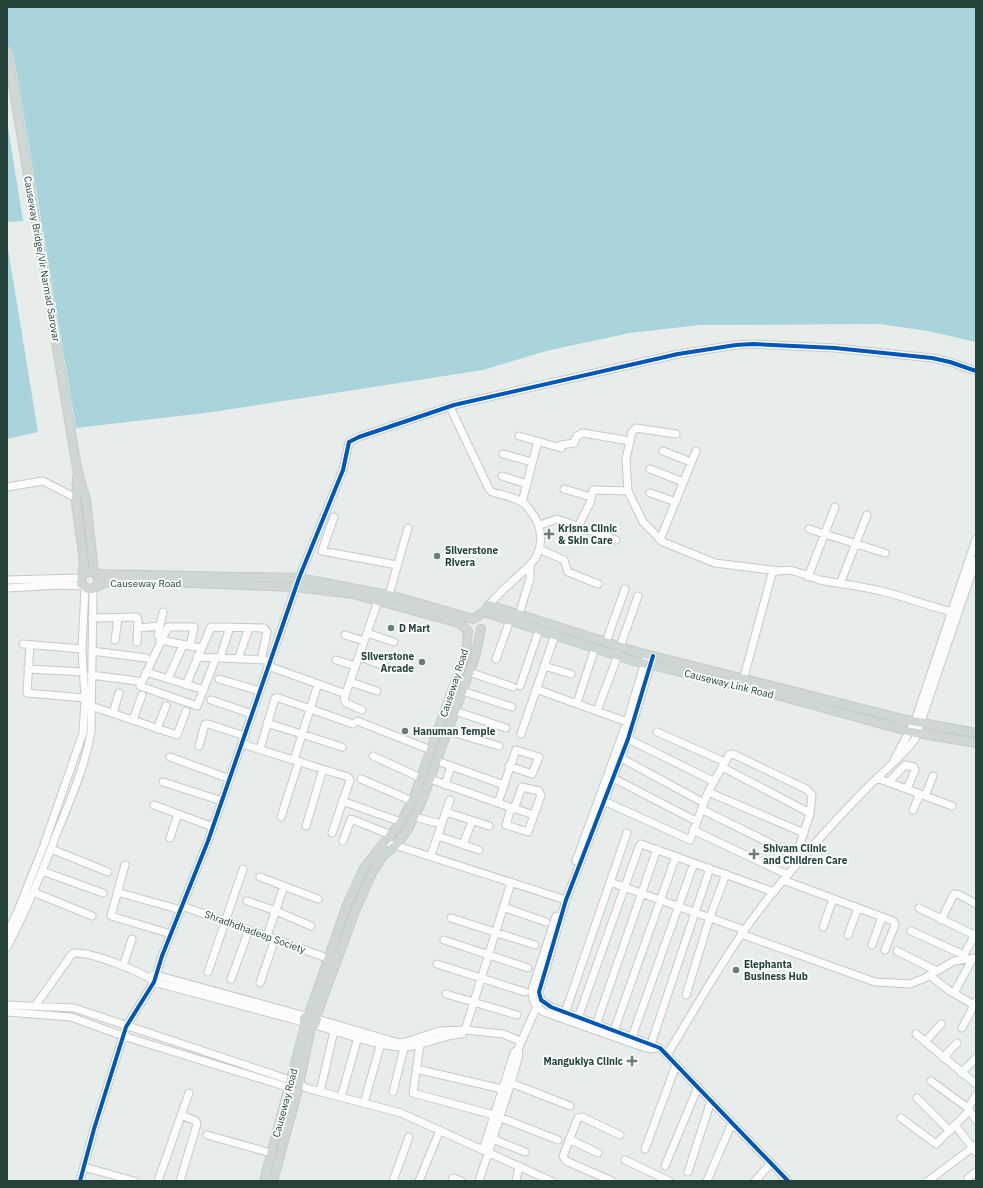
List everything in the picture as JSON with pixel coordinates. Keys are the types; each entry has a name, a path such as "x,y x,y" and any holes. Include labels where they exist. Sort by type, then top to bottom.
{"main road":[{"name":"Causeway Bridge/Vir Narmad Sarovar","path":"7,50 77,468"},
{"path":"77,468 86,500 95,573 99,579 87,584 76,498 77,468"},
{"name":"Causeway Road","path":"264,1181 327,958 347,905 364,868 401,822 412,801 466,652 468,631 459,623 353,594 296,587 150,582 106,582 87,584 87,572 299,578 389,595 473,619"},
{"path":"473,619 480,622 482,628 476,634 472,634 468,631 468,624 473,619 484,612 490,605"},
{"name":"Causeway Link Road","path":"490,605 620,647 650,655 918,722 976,733"},
{"name":"Causeway Road","path":"274,1181 300,1087 310,1021 372,873 382,857 396,845 408,829 416,814 469,672 482,628 484,612"},
{"name":"Causeway Link Road","path":"484,612 648,664 742,686 914,733 976,743"}],"street":[{"path":"80,1181 126,1027 153,978 213,827 299,578 343,470 349,442 358,437 450,407 678,354 741,345 835,348 932,358 950,362 976,371"},
{"path":"450,407 489,490 522,502 533,514 540,525 541,534 539,549 530,565 498,595 490,605"},
{"path":"676,434 638,430 632,432 626,459 628,491 643,522 663,542 715,563 773,570 790,569 800,572 808,577 880,591 955,612"},
{"path":"519,436 561,446 567,446 574,443 577,436 583,433 630,441"},
{"path":"522,502 538,441"},
{"path":"663,451 692,462"},
{"path":"660,540 696,451"},
{"path":"503,454 532,462"},
{"path":"650,469 684,482"},
{"path":"502,476 527,484"},
{"path":"7,487 43,481 76,498"},
{"path":"564,488 591,497"},
{"path":"578,527 593,490 628,491"},
{"path":"650,493 676,502"},
{"path":"808,577 826,534 835,507"},
{"path":"840,584 867,514"},
{"path":"334,517 322,550 397,565"},
{"path":"540,525 557,519 616,540"},
{"path":"389,595 408,528"},
{"path":"808,529 885,553"},
{"path":"667,1055 742,932 785,878 799,857 894,760 902,754 914,733 918,722 955,612 976,539"},
{"path":"539,549 564,560 568,572 598,584"},
{"path":"955,612 976,560"},
{"path":"519,614 530,579 530,565"},
{"path":"742,686 773,570"},
{"path":"7,580 87,584"},
{"path":"7,588 87,584"},
{"path":"7,947 42,871 86,758 91,732 92,651 92,618 87,584"},
{"path":"8,930 17,913 44,845 83,733 85,698 82,649 87,584"},
{"path":"606,642 625,589"},
{"path":"620,647 638,596"},
{"path":"362,710 346,703 344,699 378,601"},
{"path":"163,612 159,638 140,686 194,706 199,705 230,627"},
{"path":"92,618 137,617 137,642"},
{"path":"116,640 118,618"},
{"path":"496,659 510,620"},
{"path":"138,628 160,626"},
{"path":"159,638 170,626 192,626 195,629 168,679"},
{"path":"186,685 211,627 267,630 261,660"},
{"path":"238,659 249,628"},
{"path":"469,672 516,686 539,630"},
{"path":"367,633 394,642"},
{"path":"345,635 364,641"},
{"path":"521,734 555,635"},
{"path":"159,638 201,648"},
{"path":"82,649 26,644 28,669 27,693 85,698"},
{"path":"577,702 595,648"},
{"path":"92,651 146,658"},
{"path":"597,711 618,655"},
{"path":"650,655 628,740 564,899 539,992 541,1000 551,1007 565,1013 660,1048 788,1181"},
{"path":"197,657 261,660 346,694"},
{"path":"359,657 385,666"},
{"path":"336,660 355,666"},
{"path":"648,664 532,990 532,999 536,1007 544,1012 637,1046 650,1049 660,1048"},
{"path":"544,666 571,674"},
{"path":"28,669 83,672"},
{"path":"146,672 204,690"},
{"path":"91,675 137,681"},
{"path":"219,679 260,691"},
{"path":"350,682 378,691"},
{"path":"281,817 297,761 302,734 318,684"},
{"path":"536,689 577,702 627,722"},
{"path":"462,691 512,707"},
{"path":"113,713 119,693"},
{"path":"133,720 142,695"},
{"path":"260,749 275,698 279,698 309,709 355,722 431,750"},
{"path":"211,700 252,714"},
{"path":"91,706 177,735 186,711"},
{"path":"157,729 166,706"},
{"path":"455,711 506,728"},
{"path":"267,723 342,746"},
{"path":"199,746 205,724 245,736"},
{"path":"448,730 499,746"},
{"path":"657,732 723,765 810,812"},
{"path":"628,740 713,781"},
{"path":"242,744 345,776 350,780 332,833"},
{"path":"604,802 690,840 696,821 713,781 729,756 733,754 806,789 812,795 810,812 799,857"},
{"path":"76,756 86,758"},
{"path":"373,756 421,778"},
{"path":"170,757 230,779"},
{"path":"621,758 703,806 799,857"},
{"path":"437,761 504,785"},
{"path":"889,782 905,765 914,767 915,770 907,789"},
{"path":"445,784 451,766"},
{"path":"498,803 509,766"},
{"path":"306,826 323,769"},
{"path":"913,810 933,776"},
{"path":"613,778 696,821"},
{"path":"877,778 952,806"},
{"path":"361,779 412,801"},
{"path":"430,779 534,815"},
{"path":"163,782 222,801"},
{"path":"522,787 540,791 541,795 534,815 529,830 525,832 506,825 522,787"},
{"path":"708,792 804,833"},
{"path":"432,852 450,800"},
{"path":"342,801 401,822"},
{"path":"154,805 213,827"},
{"path":"446,812 489,826"},
{"path":"170,838 178,814"},
{"path":"416,814 442,822"},
{"path":"343,841 351,819 391,835"},
{"path":"463,845 472,820"},
{"path":"694,830 785,878 833,899 895,922 885,950"},
{"path":"565,1013 627,833"},
{"path":"438,836 479,850"},
{"path":"385,842 564,899"},
{"path":"578,1018 626,888 639,847 644,844 774,892"},
{"path":"51,849 108,872"},
{"path":"596,1025 657,849"},
{"path":"614,1031 676,856"},
{"path":"632,1037 694,863"},
{"path":"125,865 111,916 171,934"},
{"path":"651,1044 710,868"},
{"path":"208,972 244,869"},
{"path":"42,871 103,893"},
{"path":"686,994 710,918 726,874"},
{"path":"260,877 318,899"},
{"path":"610,882 695,912 742,932 876,982 910,984 963,957 976,935 941,920 919,908"},
{"path":"465,1030 511,883"},
{"path":"267,936 284,886"},
{"path":"33,892 92,916"},
{"name":"Shradhdhadeep Society","path":"118,892 226,921 327,958"},
{"path":"941,920 954,894 960,895 976,904"},
{"path":"823,926 833,899"},
{"path":"246,901 276,911 311,926"},
{"path":"503,908 546,922"},
{"path":"848,935 858,908"},
{"path":"872,945 882,917"},
{"path":"451,918 535,945"},
{"path":"231,979 250,930"},
{"path":"911,931 963,957 974,958 954,994"},
{"path":"260,983 275,939"},
{"path":"123,966 132,940"},
{"path":"444,940 528,968"},
{"path":"897,951 937,971"},
{"path":"35,1006 72,954 75,952 80,952 123,966 153,978 310,1021 398,1043 406,1042 439,1031 465,1030 503,1034 519,1045"},
{"path":"437,964 525,992"},
{"path":"929,975 954,994 975,1004 962,1028"},
{"path":"446,994 517,1015"},
{"path":"486,1151 493,1139 502,1089 514,1053 536,1007 541,1000"},
{"path":"7,1006 74,1008 290,1085"},
{"path":"7,1012 71,1017 123,1036 290,1085 401,1113 551,1181"},
{"path":"310,1021 358,1037 404,1048 457,1034 502,1039 508,1038"},
{"path":"925,1042 941,1024"},
{"path":"320,1092 334,1030"},
{"path":"916,1034 976,1084"},
{"path":"341,1097 358,1037"},
{"path":"364,1103 381,1043"},
{"path":"943,1058 957,1043"},
{"path":"420,1044 413,1093 497,1116 558,1140"},
{"path":"479,1181 486,1151 497,1116 511,1083 519,1055 519,1045"},
{"path":"393,1092 404,1048"},
{"path":"962,1073 976,1058"},
{"path":"645,1149 676,1065"},
{"path":"416,1069 502,1089"},
{"path":"931,1081 968,1110 976,1120"},
{"path":"511,1083 570,1106"},
{"path":"665,1166 698,1087"},
{"path":"158,1181 189,1093"},
{"path":"901,1118 934,1144 938,1143 968,1110 976,1095"},
{"path":"917,1098 975,1148 931,1180"},
{"path":"688,1172 711,1101"},
{"path":"180,1181 197,1124 196,1121 181,1115"},
{"path":"612,1181 563,1159 576,1120 582,1117 620,1135"},
{"path":"707,1181 732,1123"},
{"path":"419,1181 440,1130"},
{"path":"207,1135 271,1153"},
{"path":"393,1181 409,1138"},
{"path":"493,1139 525,1152"},
{"path":"569,1139 598,1153"},
{"path":"625,1160 669,1181"},
{"path":"755,1181 771,1163"},
{"path":"516,1181 519,1166"},
{"path":"84,1167 134,1181"},
{"path":"968,1178 976,1172"},
{"path":"453,1178 461,1181"}],"water":[{"path":"7,7 976,7 976,342 928,331 879,324 700,325 630,333 546,351 483,370 213,412 76,428 13,52 7,53"},
{"path":"7,121 23,221 7,222"},
{"path":"7,243 38,432 7,439"}],"cycle path":[{"path":"80,1181 94,1129 126,1027 154,982 162,956 208,841 299,578 343,470 349,442 359,437 454,405 678,354 736,345 753,344 835,348 932,358 950,362 976,371"},
{"path":"653,656 628,739 566,900 539,992 541,1000 551,1007 660,1048 788,1181"}],"place":[{"name":"Krisna Clinic & Skin Care","path":"549,534"},
{"name":"Silverstone Rivera","path":"437,556"},
{"name":"D Mart","path":"391,628"},
{"name":"Silverstone Arcade","path":"422,662"},
{"name":"Hanuman Temple","path":"405,731"},
{"name":"Shivam Clinic and Children Care","path":"754,854"},
{"name":"Elephanta Business Hub","path":"736,970"},
{"name":"Mangukiya Clinic","path":"632,1061"}]}
